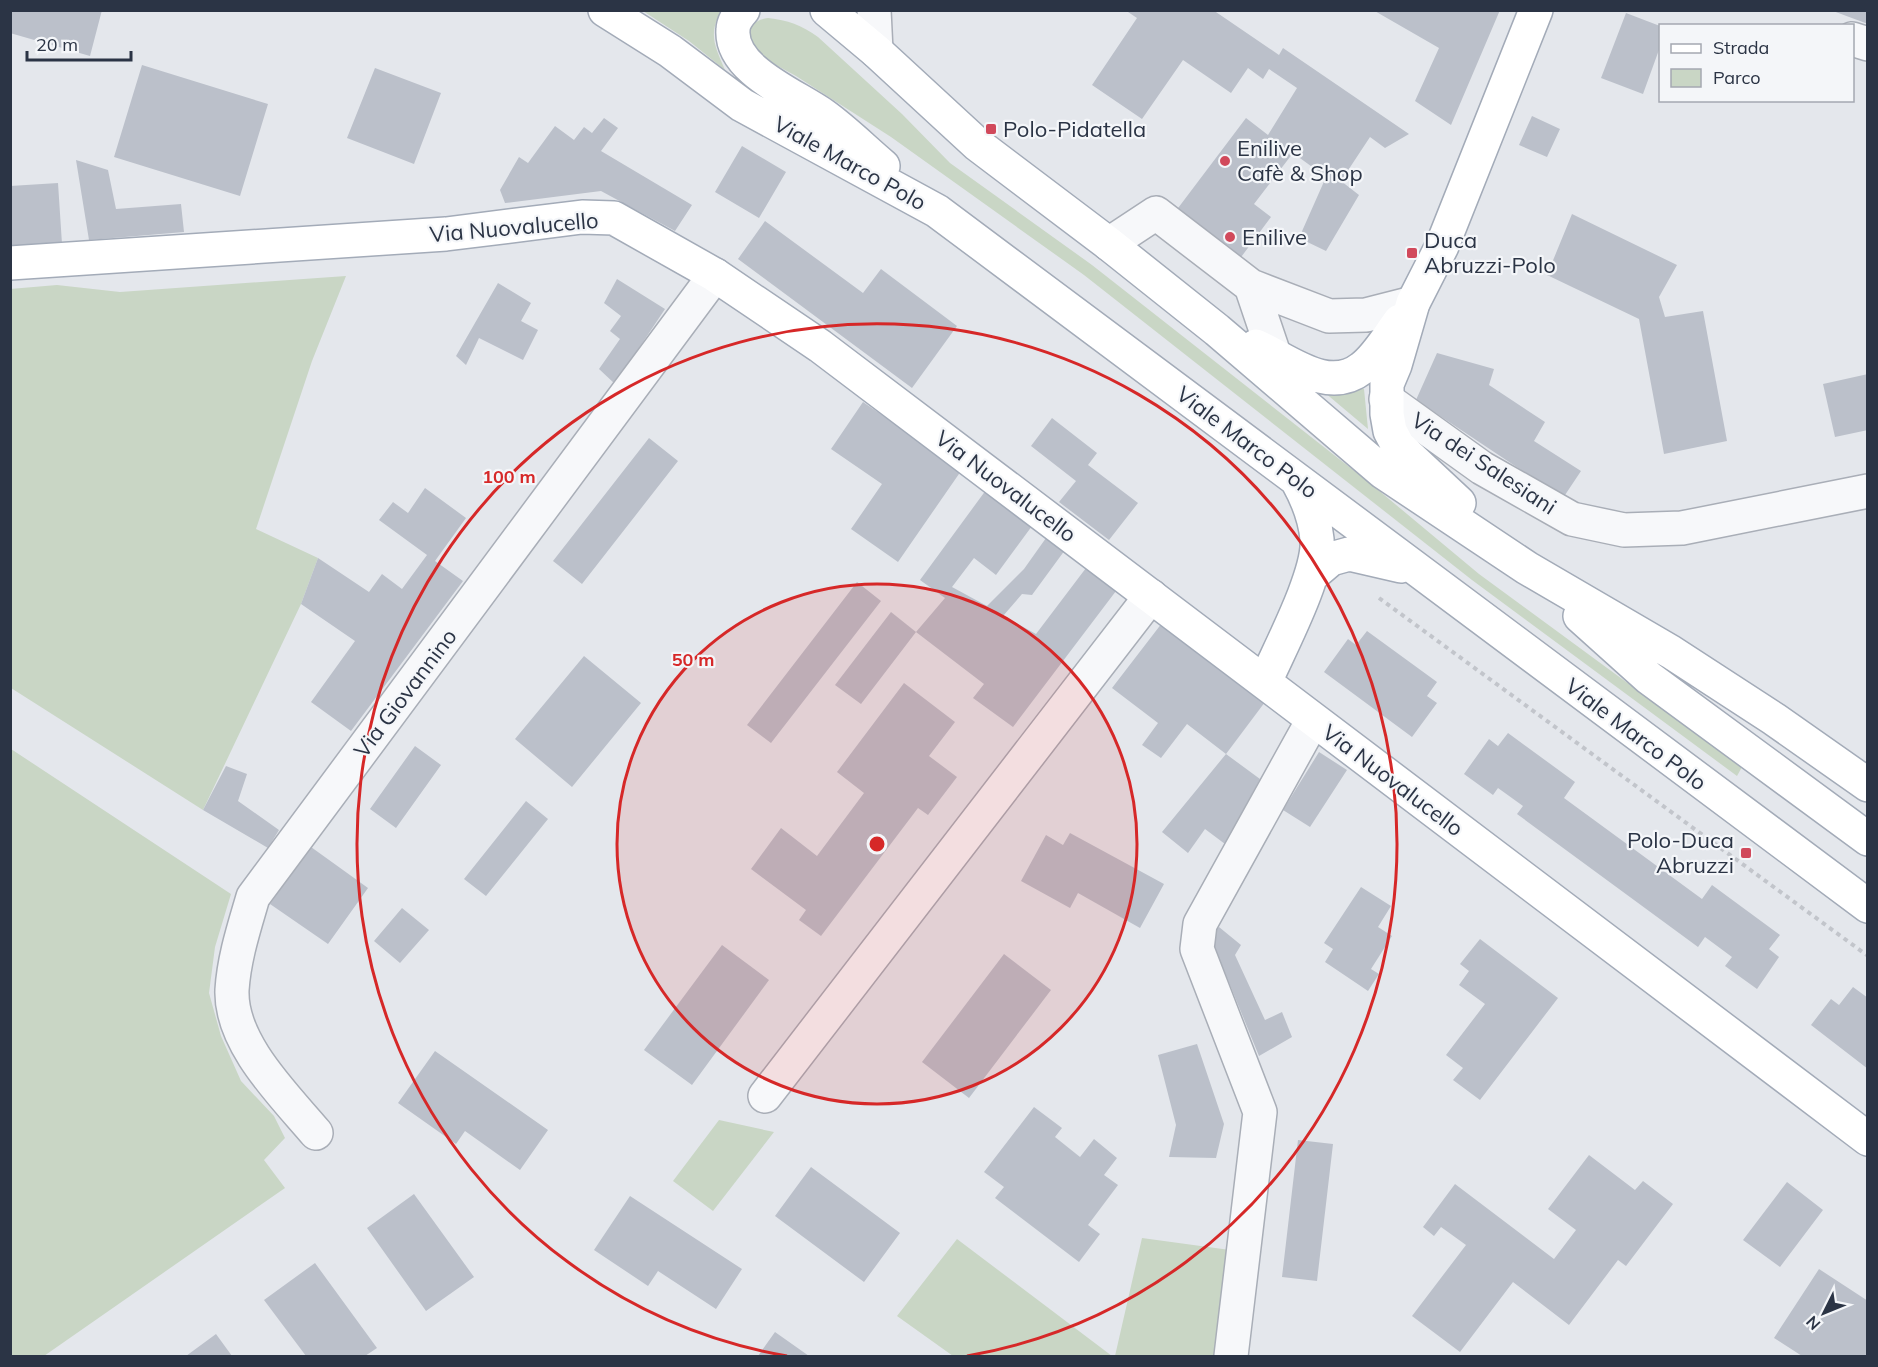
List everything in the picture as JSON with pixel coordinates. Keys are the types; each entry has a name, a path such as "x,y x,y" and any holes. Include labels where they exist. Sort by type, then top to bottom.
{"main road":[{"name":"Viale Marco Polo","path":"605,10 670,51 742,105 937,211 1868,906"},
{"path":"743,10 733,26 732,34 732,41 741,58 757,73 824,116 937,211"},
{"path":"827,10 876,51 978,146 1109,244 1217,330 1383,472 1527,568 1671,652 1868,784"},
{"path":"1217,330 1274,354 1319,377 1348,377 1363,368 1413,303 1442,246 1536,10"},
{"name":"Via Nuovalucello","path":"10,262 446,234 582,217 614,218 715,275 820,346 1868,1139"},
{"path":"1413,303 1395,365 1387,384 1386,399 1390,431 1398,446 1527,568 1649,678 1868,839"},
{"path":"1265,682 1311,576 1318,542 1314,517 1297,480"},
{"path":"1311,576 1331,559 1348,554 1417,571"}],"street":[{"path":"874,10 876,51"},
{"path":"1109,244 1156,213 1251,286 1329,316 1366,315 1413,303"},
{"name":"Via Giovannino","path":"316,1133 262,1069 238,1028 232,992 238,945 253,897 715,275"},
{"path":"1251,286 1274,354"},
{"name":"Via dei Salesiani","path":"1386,399 1482,468 1572,519 1624,530 1682,528 1868,491"},
{"path":"765,1096 1151,596"},
{"path":"1231,1356 1260,1112 1197,949 1200,924 1313,720"}],"path":[{"path":"1378,597 1868,956"}],"green space":[{"path":"643,11 721,11 715,27 714,40 725,70 689,41"},
{"path":"768,18 794,24 818,37 902,114 950,163 1092,265 1371,484 1479,574 1742,767 1737,776 1472,580 1084,275 891,137 796,76 765,59 747,38 754,24"},
{"path":"346,276 312,361 256,529 318,558 301,604 203,810 11,688 10,289 57,285 120,292"},
{"path":"1360,387 1364,389 1368,429 1324,392 1346,393"},
{"path":"11,749 231,894 215,947 209,993 221,1036 241,1081 274,1116 285,1138 264,1160 285,1188 44,1356 11,1356"},
{"path":"719,1120 774,1132 713,1211 673,1181"},
{"path":"1142,1238 1230,1250 1216,1356 1115,1356"},
{"path":"957,1239 1112,1356 953,1356 897,1316"}],"building":[{"path":"10,10 102,10 90,56 10,33"},
{"path":"1128,10 1213,10 1279,55 1283,48 1409,134 1385,148 1370,137 1341,181 1359,195 1326,251 1299,238 1326,177 1293,153 1254,204 1271,217 1224,280 1160,232 1246,118 1268,135 1297,88 1269,69 1263,79 1248,68 1231,93 1183,60 1142,119 1092,85 1137,18"},
{"path":"1373,10 1500,10 1451,125 1415,101 1439,48"},
{"path":"1868,10 1868,24 1833,11"},
{"path":"1626,13 1659,26 1659,50 1643,94 1601,78"},
{"path":"142,65 268,104 240,196 114,157"},
{"path":"375,68 441,93 414,164 347,138"},
{"path":"1532,116 1560,129 1547,157 1519,145"},
{"path":"604,118 618,128 601,151 692,205 675,231 601,191 505,203 500,190 519,157 528,163 555,126 574,140 584,127 592,133"},
{"path":"742,146 786,172 759,218 715,192"},
{"path":"76,160 108,170 116,209 181,204 184,232 89,240"},
{"path":"58,183 62,244 10,247 10,186"},
{"path":"1572,214 1677,265 1659,297 1665,317 1703,311 1727,441 1664,454 1639,319 1547,275"},
{"path":"765,221 863,293 881,269 957,326 912,388 738,259"},
{"path":"617,279 665,309 615,384 599,369 620,339 610,331 621,316 604,303"},
{"path":"498,283 531,303 521,321 538,330 523,360 479,338 466,365 456,356"},
{"path":"1437,353 1494,369 1489,385 1545,422 1534,441 1581,471 1563,498 1416,400"},
{"path":"1868,374 1868,430 1835,437 1823,384"},
{"path":"863,402 961,471 898,562 851,529 882,484 831,449"},
{"path":"1052,418 1097,453 1088,465 1138,503 1109,540 1059,502 1076,481 1031,446"},
{"path":"649,438 678,461 582,584 553,561"},
{"path":"425,488 466,518 435,561 463,581 351,731 311,702 355,641 301,604 318,558 369,592 382,574 402,589 427,555 379,520 393,502 408,513"},
{"path":"986,490 1032,526 996,575 974,558 952,587 987,606 1024,569 1046,538 1065,550 1032,595 1022,594 1003,616 1036,634 1086,568 1116,591 1013,727 973,698 984,684 916,632 945,598 920,580"},
{"path":"857,582 881,601 771,743 747,725"},
{"path":"891,612 916,632 861,704 835,685"},
{"path":"1162,623 1265,702 1226,754 1187,724 1161,758 1142,745 1158,723 1112,688"},
{"path":"1367,631 1437,682 1427,696 1437,703 1412,737 1324,672 1348,639 1356,645"},
{"path":"584,656 641,703 572,787 515,739"},
{"path":"904,683 955,722 929,756 957,777 928,815 918,808 821,936 799,920 806,910 751,869 781,828 817,856 864,793 837,772"},
{"path":"1508,733 1575,782 1564,798 1702,899 1712,885 1780,935 1769,949 1779,957 1757,989 1725,966 1732,957 1705,937 1698,947 1517,814 1523,806 1498,788 1493,795 1464,774 1489,739 1498,746"},
{"path":"415,746 441,765 396,828 370,809"},
{"path":"1319,752 1347,770 1310,827 1283,810"},
{"path":"1226,754 1260,779 1225,844 1205,829 1188,853 1162,832"},
{"path":"226,766 247,774 238,801 279,830 268,848 203,810"},
{"path":"526,801 548,819 486,896 464,879"},
{"path":"1070,833 1164,884 1140,928 1078,893 1070,908 1021,881 1046,835 1063,845"},
{"path":"311,847 368,888 328,944 270,904"},
{"path":"1361,887 1391,906 1378,927 1392,936 1371,969 1379,974 1368,991 1325,962 1333,949 1324,943"},
{"path":"402,908 429,930 400,963 374,941"},
{"path":"1219,927 1241,945 1235,955 1265,1020 1282,1012 1292,1037 1259,1056 1210,936"},
{"path":"1480,939 1558,998 1480,1100 1453,1080 1463,1068 1446,1055 1485,1004 1459,985 1469,971 1460,964"},
{"path":"722,945 769,980 692,1085 644,1050"},
{"path":"1004,954 1051,990 969,1098 922,1062"},
{"path":"1853,987 1868,998 1868,1069 1811,1025 1831,999 1839,1005"},
{"path":"1197,1044 1224,1124 1216,1158 1169,1157 1176,1125 1158,1055"},
{"path":"435,1051 548,1130 520,1170 465,1131 456,1144 398,1103"},
{"path":"1034,1107 1062,1128 1055,1137 1080,1157 1094,1139 1117,1158 1104,1175 1118,1185 1088,1225 1100,1234 1079,1262 995,1198 1004,1187 984,1172"},
{"path":"1298,1140 1333,1144 1317,1281 1282,1277"},
{"path":"1589,1155 1635,1190 1643,1181 1673,1204 1626,1266 1618,1260 1569,1325 1513,1282 1460,1352 1412,1316 1466,1245 1441,1227 1434,1236 1423,1227 1455,1184 1554,1259 1576,1230 1548,1209"},
{"path":"811,1167 900,1233 864,1282 775,1216"},
{"path":"1787,1182 1823,1210 1780,1267 1743,1240"},
{"path":"414,1194 474,1277 426,1311 367,1228"},
{"path":"630,1196 742,1269 716,1309 658,1271 648,1286 594,1250"},
{"path":"315,1263 377,1348 365,1356 306,1356 264,1300"},
{"path":"1819,1269 1868,1301 1868,1356 1802,1356 1774,1338"},
{"path":"775,1332 809,1356 758,1356"},
{"path":"216,1334 232,1356 186,1356"}],"place":[{"name":"Polo-Pidatella","path":"991,129"},
{"name":"Enilive Cafè & Shop","path":"1225,161"},
{"name":"Enilive","path":"1230,237"},
{"name":"Duca Abruzzi-Polo","path":"1412,253"},
{"name":"Polo-Duca Abruzzi","path":"1746,853"}]}
